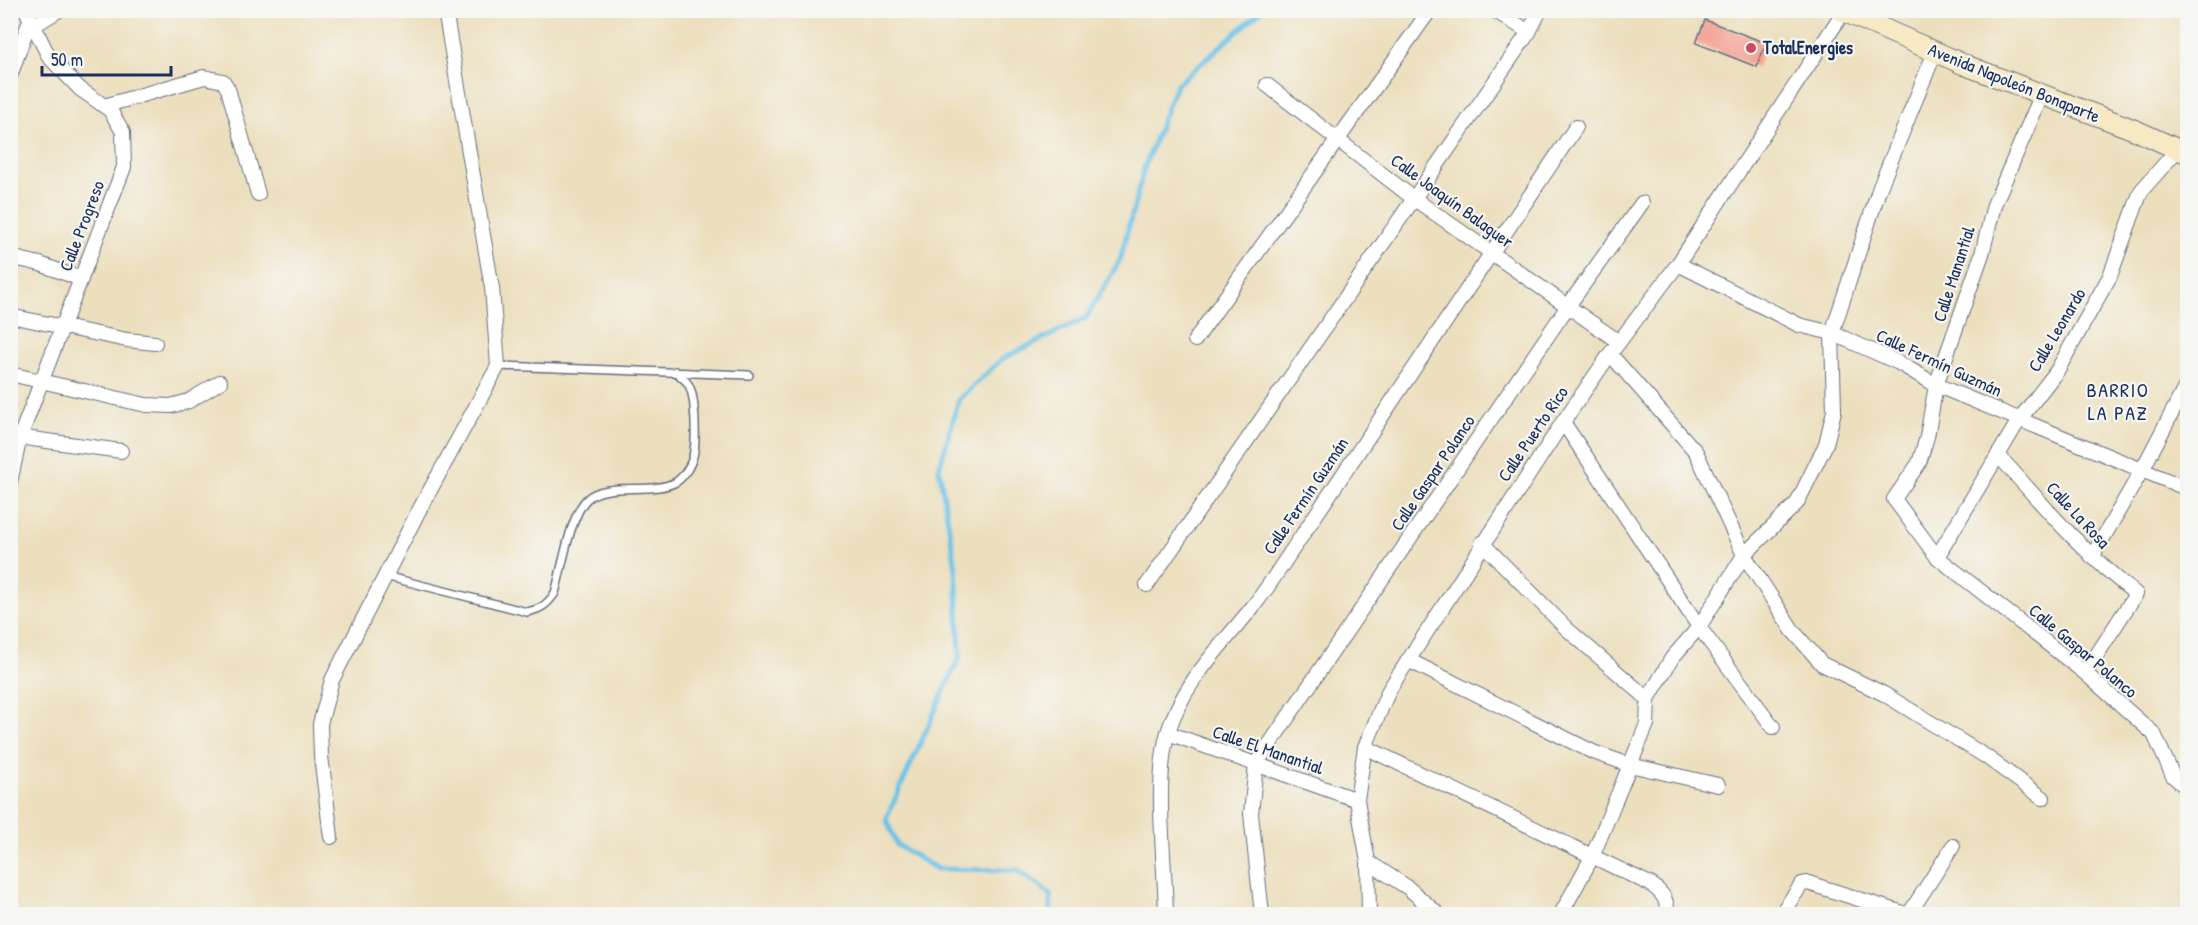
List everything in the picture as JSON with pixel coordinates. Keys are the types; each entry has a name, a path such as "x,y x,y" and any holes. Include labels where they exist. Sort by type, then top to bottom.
{"main road":[{"name":"Avenida Napoleón Bonaparte","path":"1843,11 1935,52 2182,151"}],"street":[{"path":"10,76 14,57 30,19 59,10"},
{"path":"331,837 321,756 320,724 332,680 498,366 492,288 445,10"},
{"path":"1195,340 1430,10"},
{"path":"1494,10 1529,32"},
{"path":"1147,585 1529,32 1540,10"},
{"name":"Calle Puerto Rico","path":"1369,915 1368,862 1357,800 1365,747 1389,690 1482,543 1610,354 1678,264 1843,11"},
{"name":"Calle Progreso","path":"10,482 15,436 42,380 124,167 123,132 110,110 80,89 49,57 30,19"},
{"path":"1561,915 1592,857 1647,724 1648,699 1672,658 1699,627 1744,555 1797,503 1826,444 1834,411 1832,333 1880,187 1935,52"},
{"path":"104,106 204,77 223,81 228,89 258,194"},
{"name":"Calle Joaquín Balaguer","path":"1267,85 1413,198 1619,342"},
{"name":"Calle Manantial","path":"1937,556 1894,499 1919,463 1928,437 1936,385 1982,254 1994,205 2042,94"},
{"name":"Calle Fermín Guzmán","path":"1166,915 1161,778 1168,733 1182,698 1197,674 1255,603 1576,127"},
{"name":"Calle Leonardo","path":"1937,556 2019,420 2057,370 2110,276 2141,191 2182,151"},
{"name":"Calle Gaspar Polanco","path":"1256,764 1568,306 1642,203"},
{"path":"10,257 40,264 81,279"},
{"name":"Calle Fermín Guzmán","path":"1678,264 1799,325 1832,333 1899,363 1936,385 2187,489"},
{"path":"10,316 155,344"},
{"path":"1610,354 1696,452 1744,555 1793,631 1822,664 1894,700 1985,756 2043,798"},
{"path":"10,374 146,405 171,406 189,401 220,382"},
{"path":"2092,557 2142,470 2187,382"},
{"path":"1563,422 1699,627 1773,727"},
{"path":"15,436 121,451"},
{"name":"Calle La Rosa","path":"1998,455 2092,557 2136,594 2085,673"},
{"path":"1482,543 1567,629 1648,699"},
{"name":"Calle Gaspar Polanco","path":"1937,556 2085,673 2154,734 2173,776 2187,787"},
{"path":"1408,660 1593,752 1630,765 1718,785"},
{"name":"Calle El Manantial","path":"1168,733 1357,800"},
{"path":"1365,747 1652,885 1663,894 1668,905 1667,915"},
{"path":"1256,764 1251,814 1262,915"},
{"path":"1781,915 1802,884 1808,883 1908,915 1953,846"},
{"path":"1368,862 1407,888 1438,915"}],"lane":[{"path":"498,366 749,375"},
{"path":"386,576 527,612 540,609 549,603 555,593 579,508 589,496 604,492 647,489 675,482 688,469 694,452 693,399 688,384 675,371"}],"building":[{"path":"1705,20 1766,43 1757,67 1696,43"}],"waterway":[{"path":"1051,914 1050,894 1017,870 937,869 897,845 886,819 960,656 956,568 939,469 959,399 1002,359 1086,318 1120,260 1145,165 1176,85 1262,10"}],"place":[{"name":"TotalEnergies","path":"1751,48"}],"district":[{"name":"BARRIO LA PAZ","path":"2118,402"}]}
